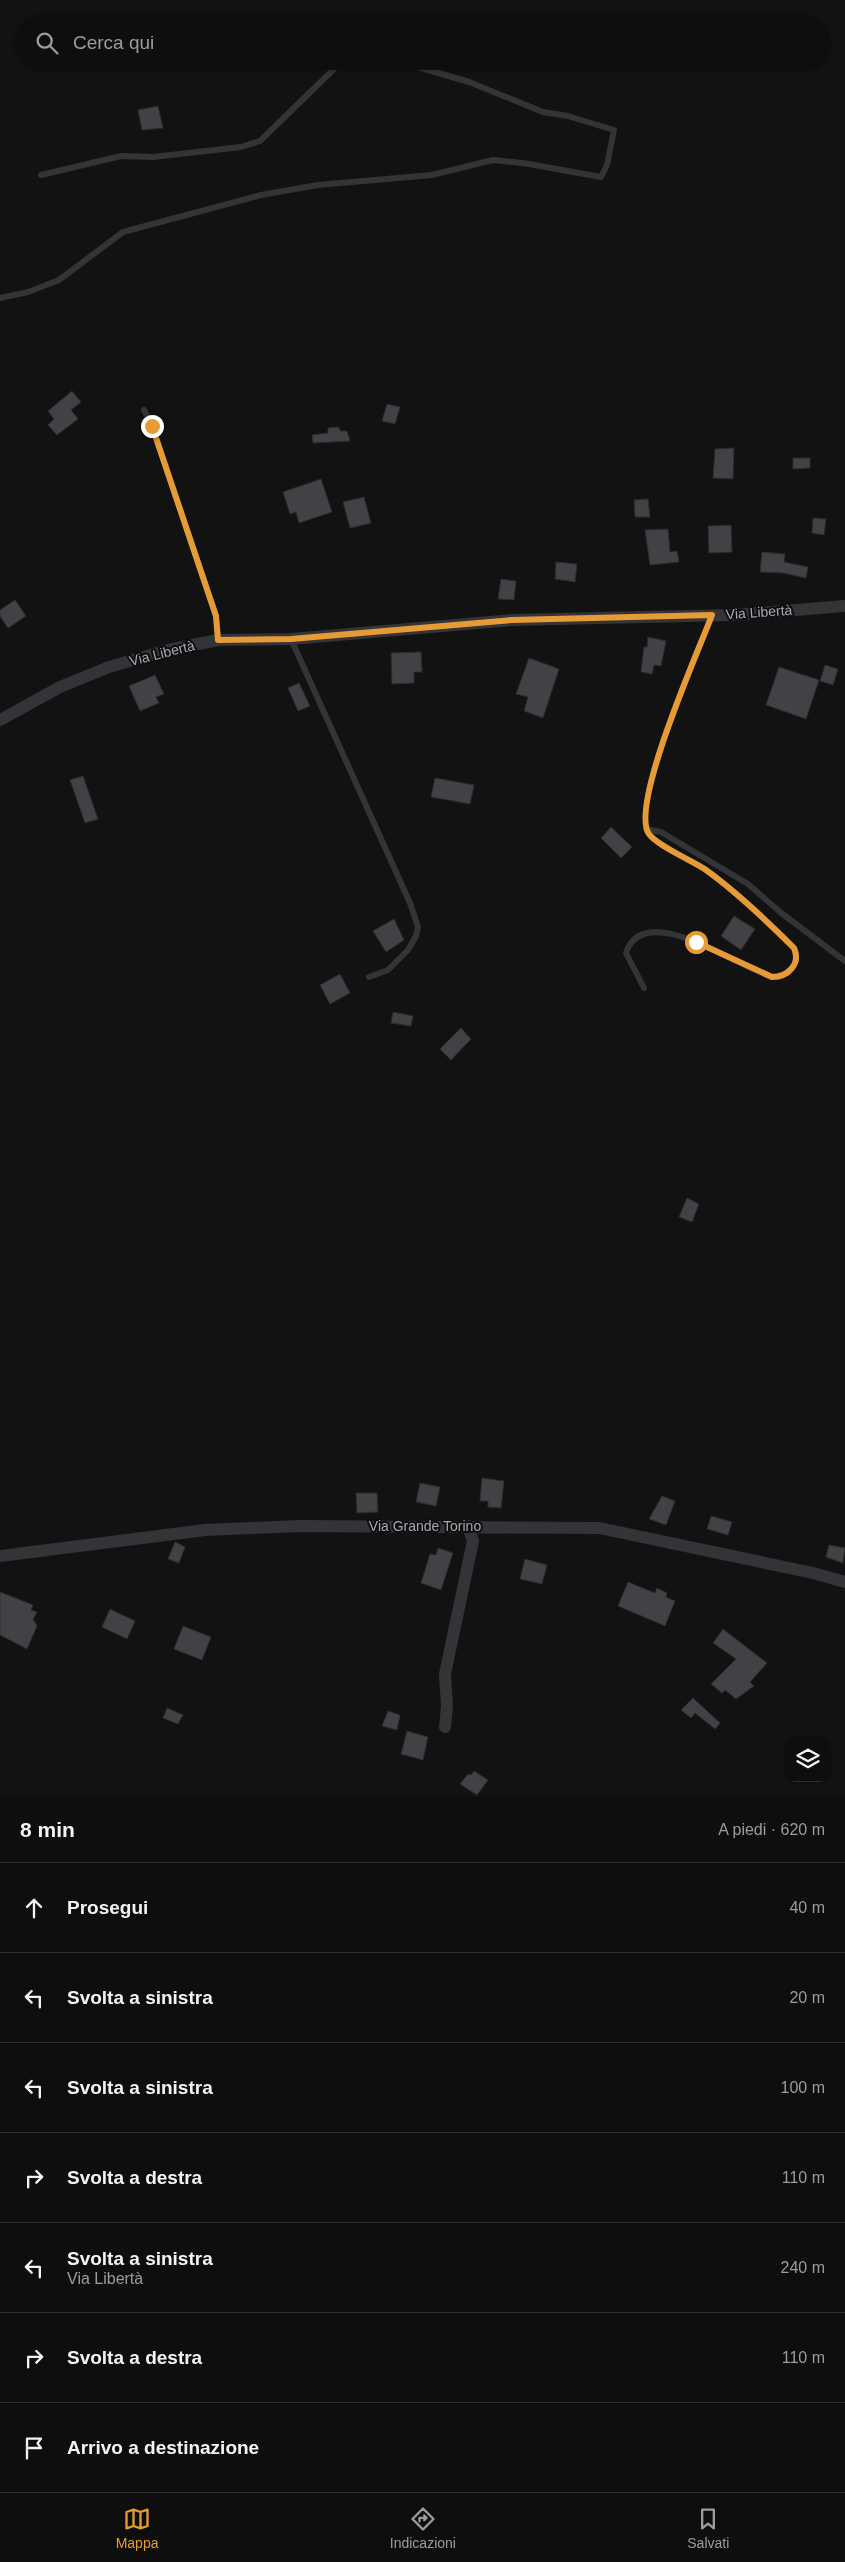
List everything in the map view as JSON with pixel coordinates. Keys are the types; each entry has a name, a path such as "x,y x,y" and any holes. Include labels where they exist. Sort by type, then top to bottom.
{"street":[{"name":"Via Libertà","path":"0,720 60,687 109,667 159,652 218,640 291,639 512,620 712,615 845,606"},
{"name":"Via Grande Torino","path":"0,1556 205,1530 298,1526 599,1528 813,1573 845,1582"},
{"path":"445,1727 447,1706 445,1674 473,1541 468,1526"}],"lane":[{"path":"41,175 121,156 163,156 241,147 260,141 333,70"},
{"path":"0,298 28,292 59,280 123,232 261,195 318,185 432,175 493,160 523,163 601,177 607,165 614,130 568,116 542,112 468,82 428,70"},
{"path":"144,410 152,426 216,616 218,640"},
{"path":"644,988 626,953 633,939 648,933 681,936 772,977 781,977 790,972 797,955 794,948 734,891 678,852 656,841 646,829 645,812 648,796 676,703 712,615"},
{"path":"291,639 410,903 418,926 416,936 408,950 388,970 369,976"},
{"path":"646,829 661,832 748,884 780,912 845,961"}],"building":[{"path":"158,106 163,128 142,130 138,110"},
{"path":"72,391 81,402 71,410 78,419 57,435 48,425 54,419 48,411"},
{"path":"387,404 400,407 395,424 382,421"},
{"path":"339,427 340,431 347,431 350,441 313,443 312,435 328,433 328,428"},
{"path":"734,448 733,479 713,478 715,449"},
{"path":"793,458 810,458 810,468 793,469"},
{"path":"321,479 332,512 299,523 296,512 290,514 283,492"},
{"path":"364,497 371,523 350,528 343,502"},
{"path":"648,499 650,517 635,517 634,500"},
{"path":"813,518 826,519 824,535 812,533"},
{"path":"731,525 732,552 709,553 708,526"},
{"path":"668,529 670,552 677,551 679,562 650,565 645,530"},
{"path":"762,552 785,554 784,562 808,567 806,578 783,573 760,572"},
{"path":"556,562 577,564 575,582 555,579"},
{"path":"501,579 516,581 514,600 498,599"},
{"path":"15,600 26,616 8,628 0,616 0,610"},
{"path":"648,637 666,641 661,666 654,665 652,674 641,672 644,647 647,647"},
{"path":"421,652 422,672 414,672 414,683 392,684 391,653"},
{"path":"529,658 559,669 543,718 524,711 528,697 516,694"},
{"path":"825,665 838,669 833,685 820,681"},
{"path":"779,667 819,680 806,719 766,705"},
{"path":"155,675 164,694 156,697 159,703 140,711 129,686"},
{"path":"299,683 310,706 298,711 288,688"},
{"path":"83,776 98,819 85,823 70,780"},
{"path":"435,778 474,785 470,804 431,797"},
{"path":"611,827 632,847 621,858 601,838"},
{"path":"734,916 755,929 741,950 721,936"},
{"path":"394,919 404,940 386,952 373,931"},
{"path":"340,974 350,993 330,1004 320,985"},
{"path":"393,1012 413,1016 411,1026 391,1023"},
{"path":"461,1028 471,1039 451,1060 440,1049"},
{"path":"687,1198 699,1204 692,1222 679,1217"},
{"path":"482,1478 504,1481 501,1508 488,1507 488,1501 480,1501"},
{"path":"420,1483 440,1487 436,1506 416,1502"},
{"path":"356,1493 377,1493 378,1512 357,1513"},
{"path":"662,1496 675,1501 666,1525 649,1519"},
{"path":"711,1516 732,1522 728,1535 707,1529"},
{"path":"175,1542 185,1547 179,1563 168,1559"},
{"path":"829,1545 845,1548 843,1563 826,1557"},
{"path":"438,1548 453,1553 441,1590 421,1583 430,1554 436,1555"},
{"path":"525,1559 547,1565 542,1584 520,1579"},
{"path":"628,1582 655,1593 657,1588 667,1593 666,1597 675,1601 665,1626 618,1606"},
{"path":"0,1592 33,1605 31,1610 37,1612 33,1619 37,1626 27,1649 0,1635"},
{"path":"110,1609 135,1621 127,1639 102,1627"},
{"path":"183,1626 211,1637 202,1660 174,1649"},
{"path":"723,1629 767,1663 750,1682 754,1686 736,1699 725,1690 722,1693 711,1684 736,1659 713,1643"},
{"path":"693,1698 720,1723 715,1729 695,1713 691,1718 681,1710"},
{"path":"167,1708 183,1715 178,1724 163,1718"},
{"path":"388,1711 400,1715 397,1730 382,1726"},
{"path":"407,1731 428,1737 423,1760 401,1754"},
{"path":"474,1771 488,1780 477,1795 460,1784 468,1774 471,1775"}],"route":[{"path":"152,426 216,616 218,640 291,639 512,620 712,615 676,703 650,789 645,812 646,829 656,841 678,852 734,891 794,948 797,955 790,972 781,977 772,977 696,942"}]}
